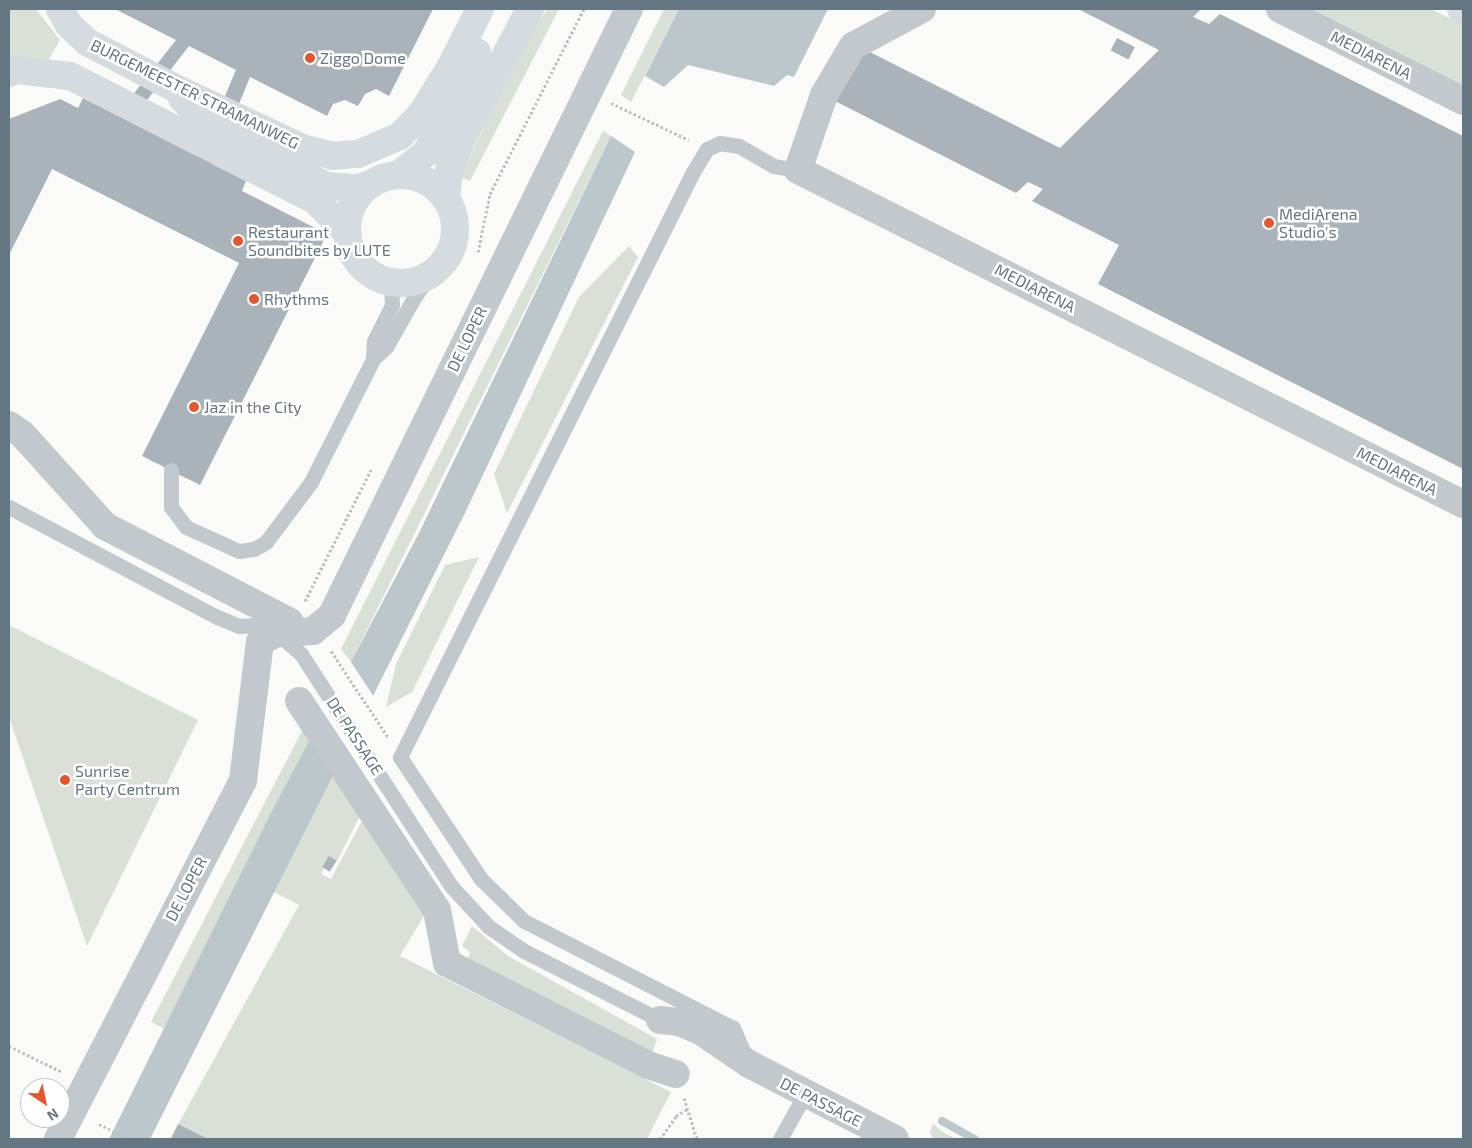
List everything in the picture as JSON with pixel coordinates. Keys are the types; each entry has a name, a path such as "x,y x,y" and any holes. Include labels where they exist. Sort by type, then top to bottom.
{"main road":[{"name":"BURGEMEESTER STRAMANWEG","path":"60,9 69,26 87,42 171,86 293,167 316,201 347,233"},
{"name":"BURGEMEESTER STRAMANWEG","path":"9,74 17,70 70,76 293,167 333,156 358,154 400,136 422,113 450,68 480,9"},
{"path":"293,167 327,186 358,188 398,175 426,153 475,60 485,9"},
{"path":"371,184 353,206 347,233 356,260 365,270 391,283 419,281 442,265 454,240 456,226 446,199 449,169 462,138 530,9"},
{"path":"398,175 425,181 446,199"}],"street":[{"name":"DE LOPER","path":"58,1139 243,780 256,656 260,642 283,628 313,631 332,615 629,9"},
{"path":"798,170 824,95 852,46 922,9"},
{"name":"MEDIARENA","path":"1280,9 1463,101"},
{"name":"MEDIARENA","path":"798,170 1463,504"},
{"name":"DE PASSAGE","path":"9,425 22,434 104,526 283,628"},
{"path":"303,707 362,792 436,910 447,963 648,1065 676,1074"},
{"name":"DE PASSAGE","path":"660,1020 678,1022 698,1030 748,1064 895,1139"}],"lane":[{"path":"748,1064 733,1028 524,921 481,879 400,757 684,190 707,150 720,143 739,146 773,166 798,170"},
{"path":"171,470 171,507 186,527 239,551 260,545 276,533 311,482 373,359 386,347 415,296 431,274"},
{"path":"373,359 374,341 392,305 391,283"},
{"name":"DE PASSAGE","path":"9,508 217,617 239,626 260,625 283,628 452,886 489,927 524,951 660,1020"},
{"path":"780,1139 805,1094"}],"path":[{"path":"476,258 490,194 584,9"},
{"path":"588,91 707,150"},
{"path":"283,628 299,612 376,460"},
{"path":"331,650 389,738"},
{"path":"9,1046 86,1084"},
{"path":"660,1139 676,1116 686,1110 697,1139"},
{"path":"99,1124 128,1139"}],"shaded area":[{"path":"9,9 36,9 60,40 46,64 9,64"},
{"path":"547,9 559,9 470,181 460,177 516,59"},
{"path":"664,9 679,9 631,102 621,95"},
{"path":"679,9 828,9 794,77 787,75 774,86 688,65 664,87 645,76"},
{"path":"1305,9 1431,9 1463,25 1463,89"},
{"path":"603,131 611,136 351,662 341,649"},
{"path":"611,136 635,152 465,513 150,1139 109,1139 271,813 418,535"},
{"path":"629,246 638,257 507,513 494,474 579,297"},
{"path":"479,557 412,692 386,707 396,664 445,565"},
{"path":"9,625 198,720 87,946 9,717"},
{"path":"305,725 312,739 165,1029 151,1022"},
{"path":"334,770 362,812 337,861 329,857 321,874 331,879 365,815 426,912 400,956 671,1092 647,1139 170,1139 299,905 274,892"},
{"path":"472,926 508,956 657,1039 652,1054 466,962 470,952 462,946"},
{"path":"933,1124 946,1134 957,1139 933,1139 930,1132"}],"pier":[{"path":"349,659 374,697 334,776 308,735"}],"building":[{"path":"115,9 433,9 389,96 376,89 365,94 358,106 345,100 333,104 327,116 250,77 214,165 246,181 242,191 327,234 200,485 142,456 239,263 52,169 9,255 9,119 60,99 78,108 83,98 117,115 176,40","holes":["189,46 236,70 199,157 130,122"]},
{"name":"MediArena Studio's","path":"1078,9 1201,9 1193,17 1209,24 1220,14 1463,136 1463,469 1098,284 1119,245 1032,201 1043,189 1028,182 1016,193 831,99 858,46 1060,148 1159,50"},
{"path":"1117,38 1135,47 1128,60 1111,50"},
{"path":"329,856 337,861 330,872 322,867"},
{"path":"178,1124 208,1139 171,1139"}],"waterway":[{"path":"942,1121 975,1139"}],"place":[{"name":"Ziggo Dome","path":"310,58"},
{"name":"MediArena Studio's","path":"1269,223"},
{"name":"Restaurant Soundbites by LUTE","path":"238,241"},
{"name":"Rhythms","path":"254,299"},
{"name":"Jaz in the City","path":"194,407"},
{"name":"Sunrise Party Centrum","path":"65,780"}]}
